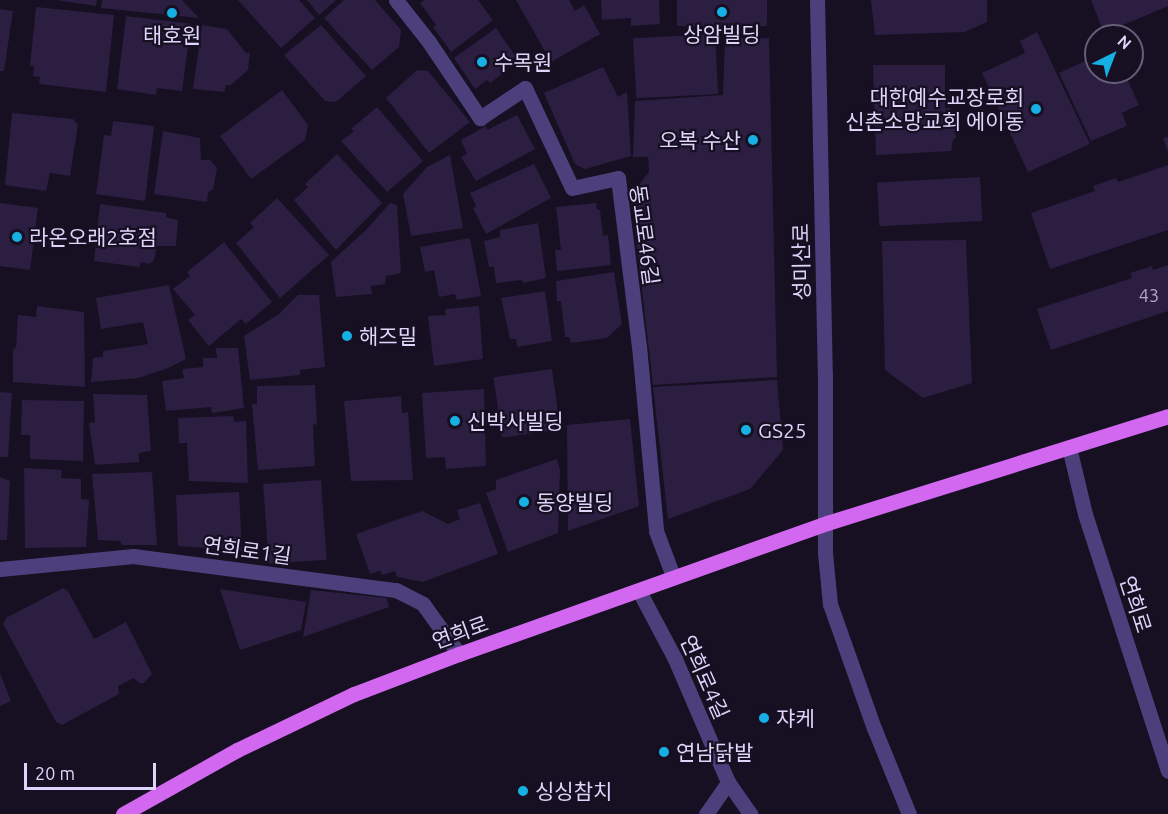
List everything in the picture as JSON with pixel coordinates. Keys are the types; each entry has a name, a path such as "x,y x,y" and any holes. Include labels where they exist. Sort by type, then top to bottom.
{"main road":[{"name":"연희로","path":"123,814 237,750 354,694 459,654 826,523 1168,416"}],"street":[{"name":"동교로46길","path":"396,0 429,42 480,118 525,88 572,188 618,178 639,346 656,531 673,576"},
{"name":"성미산로","path":"817,0 826,523"},
{"name":"연희로","path":"1069,447 1085,514 1168,771"},
{"path":"826,523 825,553 830,604 874,728 909,814"},
{"name":"연희로1길","path":"0,569 133,556 396,590 423,604 459,654"},
{"name":"연희로4길","path":"639,591 675,659 728,782 750,814"},
{"path":"706,814 728,782"}],"building":[{"path":"56,0 97,0 96,6"},
{"name":"태호원","path":"102,0 182,0 199,18 101,8"},
{"path":"238,0 299,0 315,18 281,48"},
{"path":"307,0 336,0 319,15"},
{"path":"344,0 375,0 401,30 399,47 372,70 324,18"},
{"path":"425,0 478,0 493,20 451,52 433,27 436,25 420,3"},
{"path":"516,0 569,0 575,11 584,5 600,34 551,62"},
{"path":"601,0 659,0 660,24 631,26 631,18 602,20"},
{"name":"상암빌딩","path":"677,0 767,0 767,26 677,26"},
{"path":"871,0 987,0 987,22 965,32 875,35"},
{"path":"1091,0 1168,0 1168,6 1125,24 1100,24"},
{"path":"36,7 114,15 106,92 39,84 40,77 33,76 34,66 30,66"},
{"path":"0,9 13,11 4,71 0,71"},
{"path":"126,16 191,24 182,91 157,88 156,95 117,89"},
{"path":"202,25 227,29 246,53 250,53 248,70 231,85 226,85 224,92 193,89"},
{"path":"321,25 366,76 336,102 325,101 284,55"},
{"name":"수목원","path":"496,28 516,57 501,67 505,72 490,83 487,80 475,89 454,58"},
{"name":"대한예수교장로회 신촌소망교회 에이동","path":"1037,32 1090,144 1028,172 982,73 1025,53 1020,41"},
{"path":"715,34 718,94 636,98 633,38"},
{"path":"769,38 777,377 653,385 631,195 649,172 648,157 633,157 635,101 723,95 725,39"},
{"path":"1084,62 1084,84 1129,84 1139,105 1122,113 1127,126 1091,141 1059,73"},
{"path":"873,65 945,65 945,108 949,108 954,113 956,138 953,140 951,151 876,155"},
{"path":"603,67 618,97 627,92 631,156 585,169 575,164 544,93"},
{"path":"417,70 428,71 470,122 429,153 386,98"},
{"path":"282,90 308,125 305,140 251,179 220,136"},
{"path":"377,107 423,161 387,192 341,141 354,131 351,129"},
{"path":"12,113 73,119 78,125 70,176 50,173 46,191 5,185"},
{"path":"517,115 535,149 476,181 461,157 467,154 461,140 486,126 487,130"},
{"path":"113,121 154,126 145,201 96,194 104,135 111,136"},
{"path":"163,131 200,138 201,160 210,160 217,168 213,190 208,192 207,202 154,194"},
{"path":"1168,137 1168,152 1163,138"},
{"path":"337,154 382,203 336,250 294,200 308,187 305,184"},
{"path":"450,155 463,228 411,236 403,194 427,167"},
{"path":"534,164 551,198 486,234 473,208 476,206 470,193"},
{"path":"1168,165 1168,230 1050,269 1031,213 1095,191 1093,186 1116,178 1118,182"},
{"path":"980,177 982,221 879,226 877,182"},
{"path":"277,198 329,255 280,298 236,243 254,227 250,223"},
{"name":"라온오래2호점","path":"0,203 38,208 30,270 0,266"},
{"path":"390,203 397,205 401,273 386,276 385,284 371,286 372,294 336,297 331,262 367,229"},
{"path":"596,203 597,210 600,210 603,236 608,235 611,265 557,271 555,250 561,250 556,207"},
{"path":"100,204 166,213 166,217 178,220 176,246 157,246 154,260 149,264 141,262 139,267 94,261"},
{"path":"538,223 546,278 523,283 522,280 496,283 494,267 489,267 484,241 500,237 500,230"},
{"path":"470,238 481,296 457,300 455,294 439,297 434,270 425,272 420,247"},
{"path":"966,240 972,383 923,398 885,370 882,241"},
{"path":"224,242 272,302 246,324 241,319 209,346 188,320 195,315 173,289 190,276 187,272"},
{"path":"1168,265 1168,311 1051,350 1037,309 1132,278 1130,273 1152,266 1153,270"},
{"path":"614,272 622,324 607,338 571,343 569,337 565,337 561,301 557,301 556,281"},
{"path":"169,285 186,359 166,369 138,378 91,382 93,358 103,357 103,351 148,344 143,322 101,329 96,298"},
{"path":"545,291 552,341 517,347 516,339 510,339 501,298"},
{"path":"298,295 319,295 325,367 300,370 300,375 250,380 244,336 279,314"},
{"path":"37,306 84,312 85,387 13,382 13,350 16,347 18,315 36,317"},
{"path":"479,306 483,359 434,366 428,316 446,315 445,309"},
{"path":"216,348 238,348 244,408 212,413 211,407 166,411 162,381 184,378 182,369 203,367 203,358 217,358"},
{"path":"552,369 560,429 502,438 494,377"},
{"path":"777,380 783,450 750,489 668,519 653,387"},
{"path":"315,385 317,425 313,424 315,466 258,470 252,404 257,404 257,386"},
{"name":"신박사빌딩","path":"484,389 486,466 446,469 445,457 426,458 422,393"},
{"path":"0,392 12,393 8,457 0,457"},
{"path":"93,394 147,395 151,451 139,453 139,462 95,465 89,423 95,422"},
{"path":"401,396 402,413 408,412 413,480 351,481 344,401"},
{"path":"22,400 84,401 83,461 30,459 30,435 21,435"},
{"path":"233,416 234,422 246,421 248,483 189,481 187,443 179,443 178,418"},
{"path":"630,419 639,506 568,531 567,425"},
{"name":"동양빌딩","path":"557,459 560,471 558,533 508,552 486,493 496,489 496,480"},
{"path":"24,468 62,470 61,478 81,479 81,499 89,500 86,547 25,548"},
{"path":"152,472 157,545 122,545 120,541 98,540 92,474"},
{"path":"0,477 10,481 7,540 0,540"},
{"path":"321,480 327,560 269,564 263,484"},
{"path":"239,492 242,551 178,546 176,495"},
{"path":"480,503 498,554 423,582 397,577 395,571 382,575 380,571 370,574 356,534 422,511 448,524 460,519 457,510"},
{"path":"63,588 68,591 94,639 126,622 152,674 144,683 139,683 134,678 118,686 119,694 62,725 56,722 3,624 6,618"},
{"path":"220,589 306,602 301,630 240,650"},
{"path":"311,590 387,598 389,607 303,637"},
{"path":"0,673 11,701 0,706"}],"place":[{"name":"상암빌딩","path":"722,12"},
{"name":"태호원","path":"172,13"},
{"name":"수목원","path":"482,62"},
{"name":"대한예수교장로회 신촌소망교회 에이동","path":"1036,109"},
{"name":"오복 수산","path":"753,140"},
{"name":"라온오래2호점","path":"17,237"},
{"name":"해즈밀","path":"347,336"},
{"name":"신박사빌딩","path":"455,421"},
{"name":"GS25","path":"746,430"},
{"name":"동양빌딩","path":"524,502"},
{"name":"쟈케","path":"764,718"},
{"name":"연남닭발","path":"664,752"},
{"name":"싱싱참치","path":"523,791"}]}
